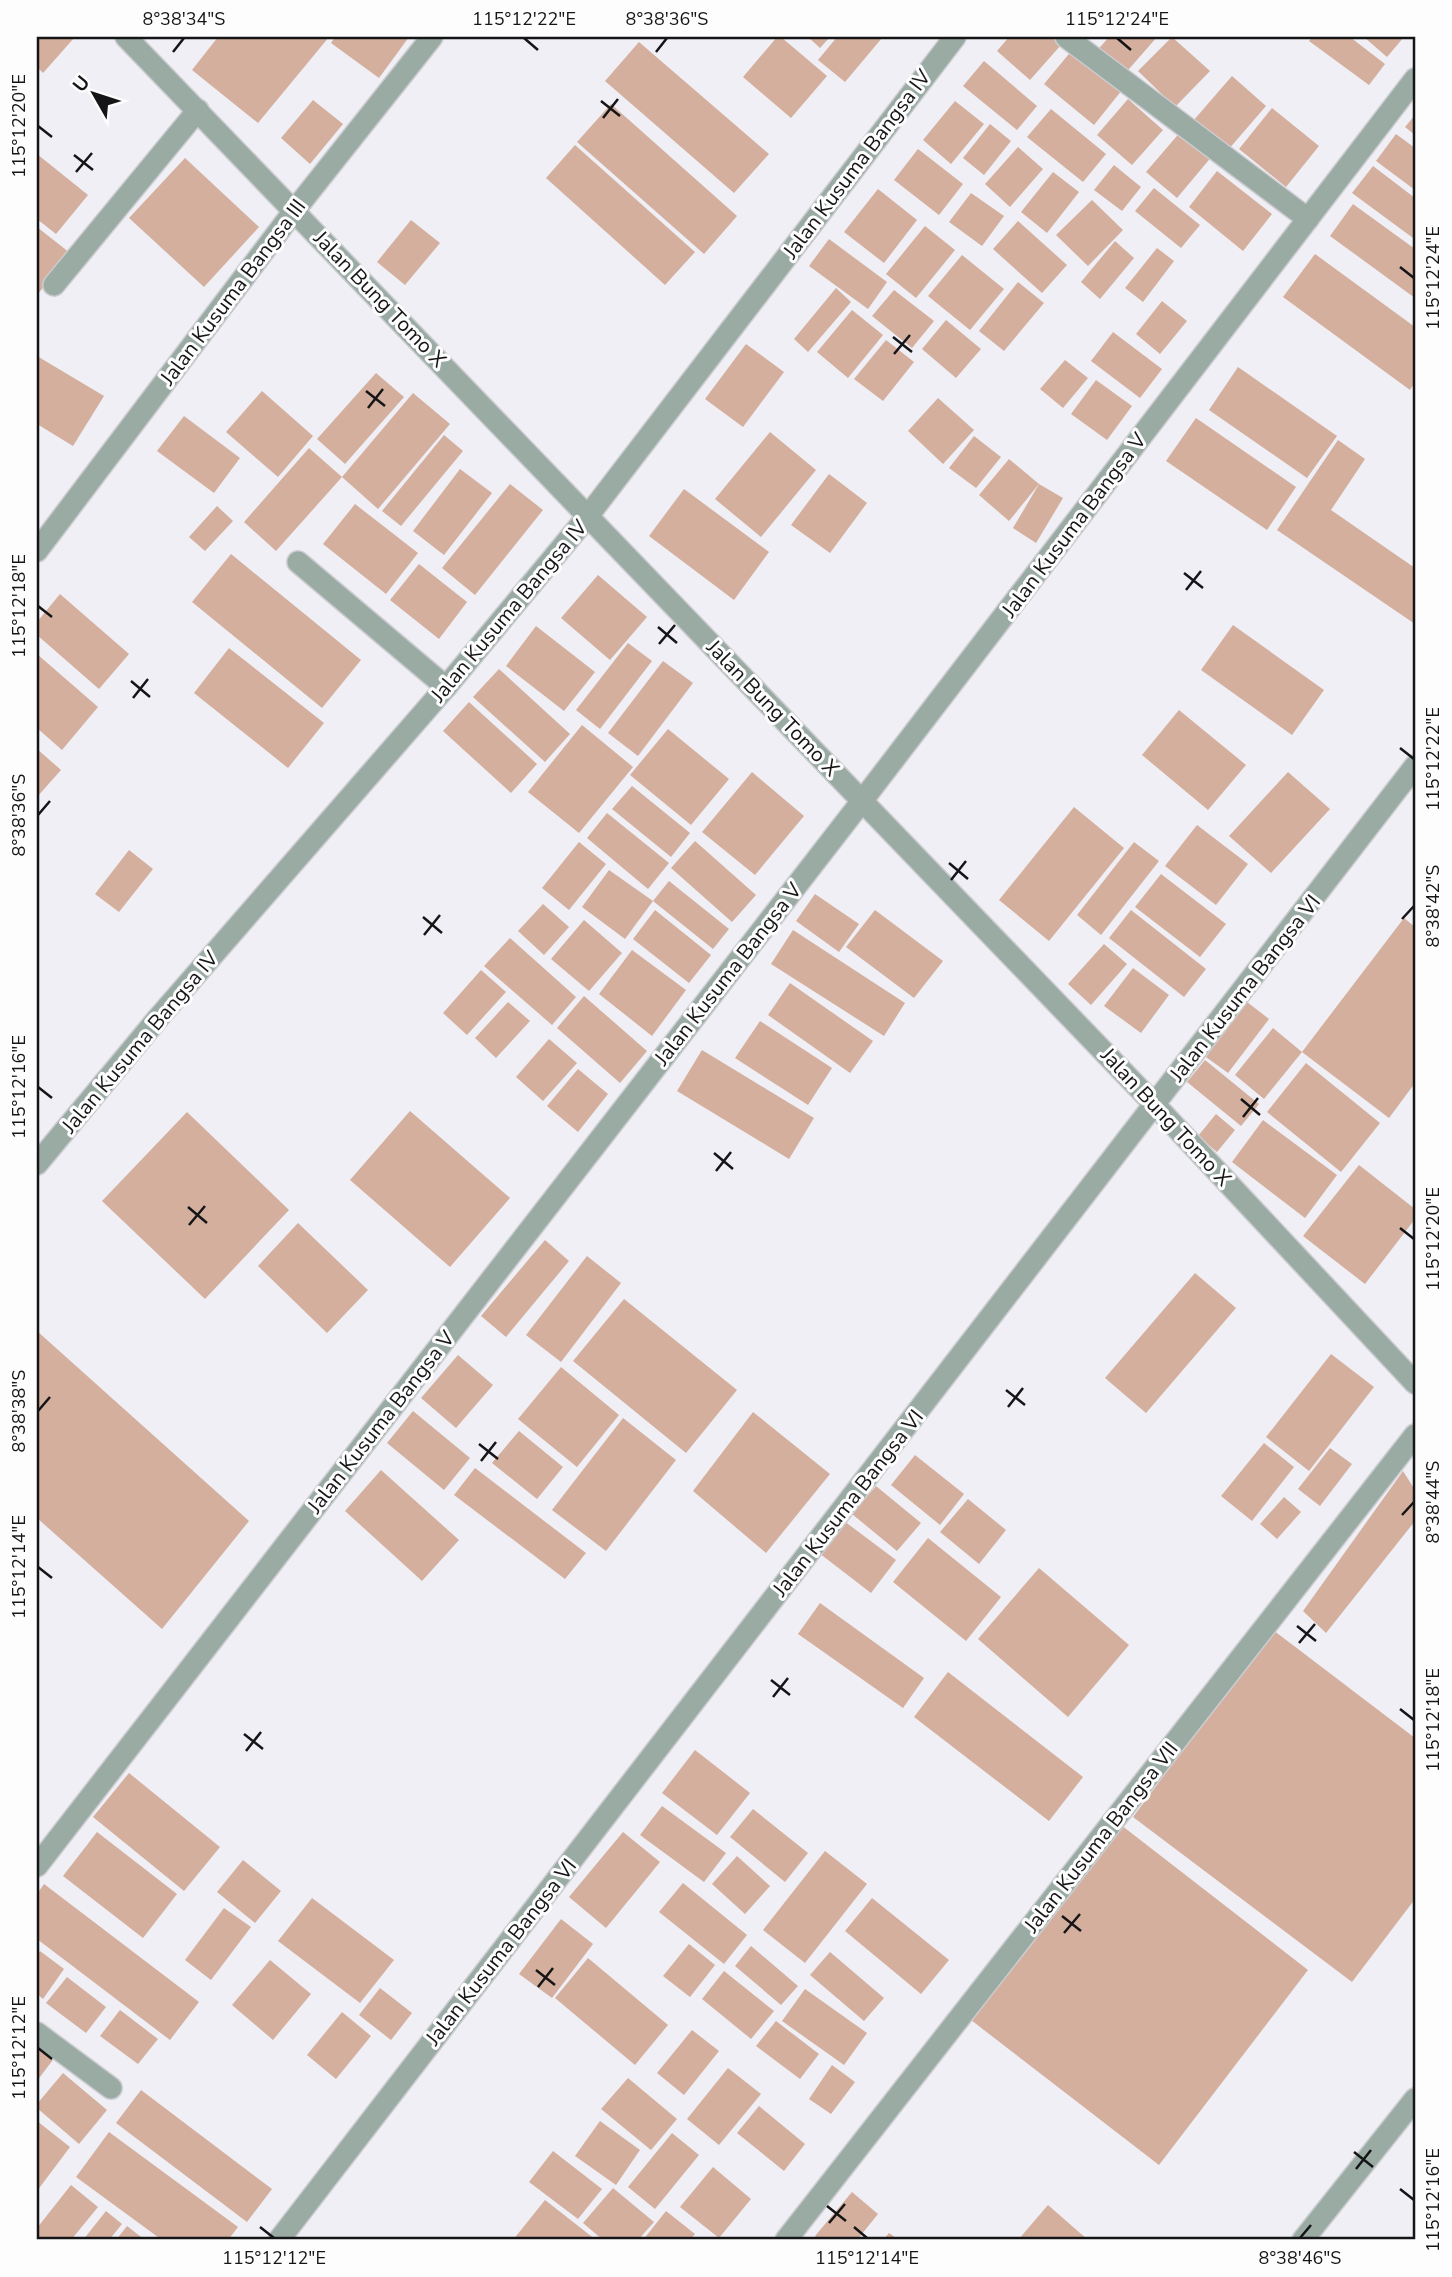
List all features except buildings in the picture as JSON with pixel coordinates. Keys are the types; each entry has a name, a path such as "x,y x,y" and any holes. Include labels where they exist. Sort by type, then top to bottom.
{"street":[{"name":"Jalan Bung Tomo X","path":"126,37 1155,1105 1415,1383"},
{"name":"Jalan Kusuma Bangsa III","path":"37,551 295,211 432,37"},
{"name":"Jalan Kusuma Bangsa IV","path":"37,1164 159,1017 446,688 589,516 955,37"},
{"path":"1066,37 1308,219"},
{"name":"Jalan Kusuma Bangsa V","path":"37,1866 862,801 1415,79"},
{"path":"54,285 198,110"},
{"path":"298,562 446,688"},
{"name":"Jalan Kusuma Bangsa VI","path":"279,2240 1415,766"},
{"name":"Jalan Kusuma Bangsa VII","path":"786,2240 1415,1434"},
{"path":"37,2033 111,2088"},
{"path":"1303,2240 1415,2099"}]}
